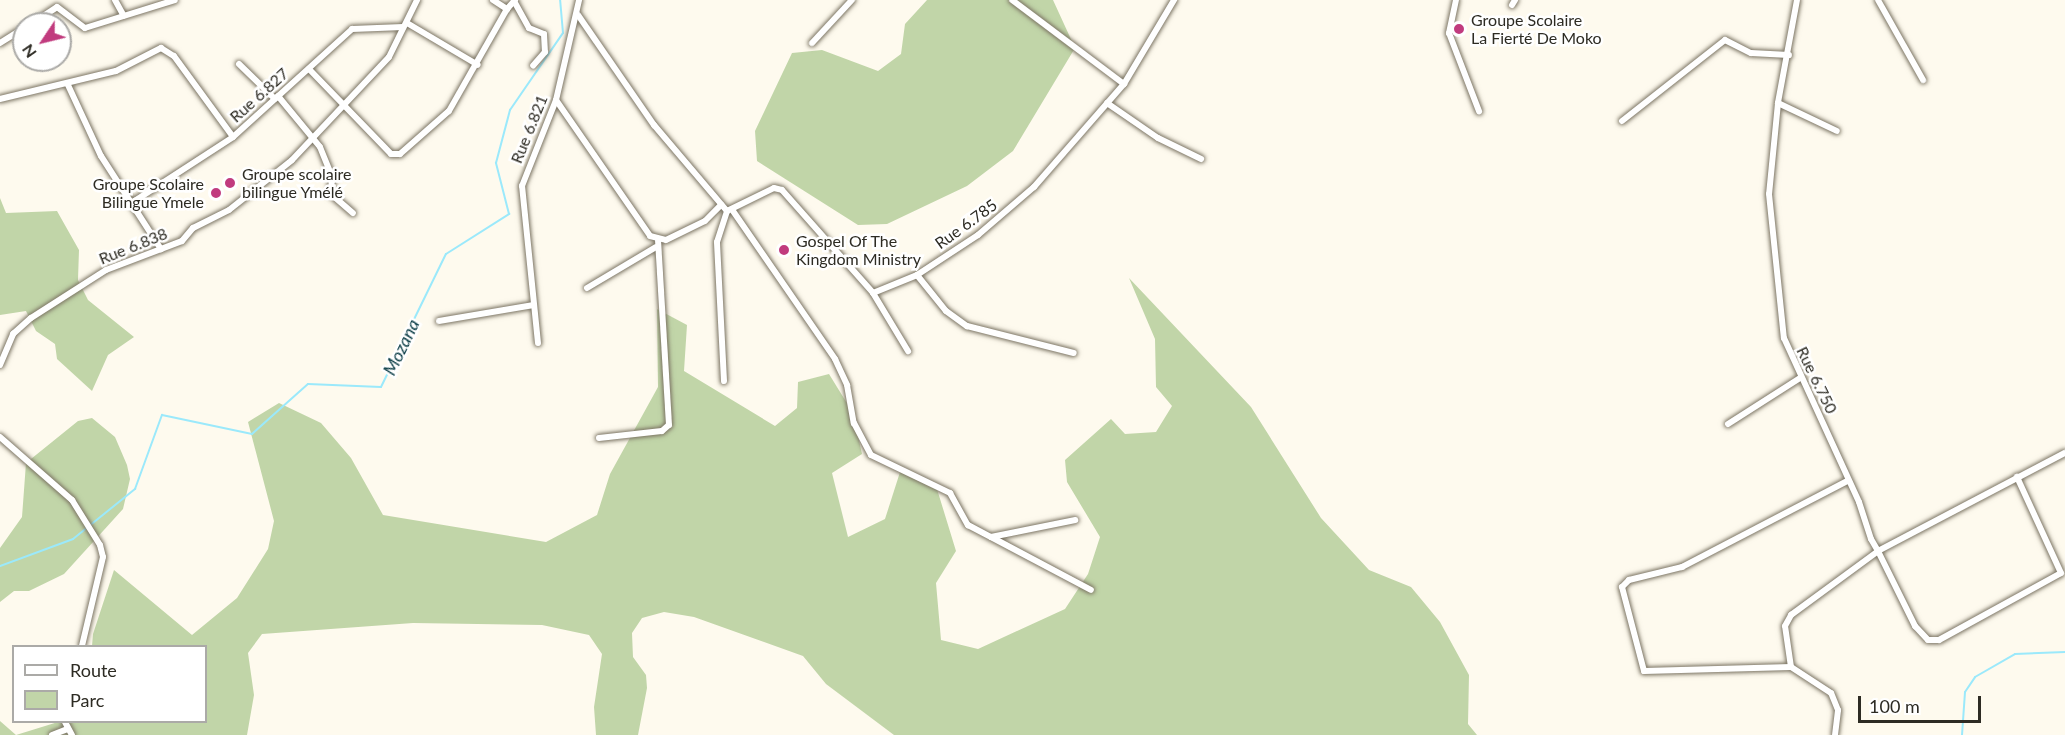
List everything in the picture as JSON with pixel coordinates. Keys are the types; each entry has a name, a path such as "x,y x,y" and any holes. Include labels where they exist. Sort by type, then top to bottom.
{"street":[{"path":"115,0 124,16"},
{"path":"58,3 85,28 175,0"},
{"name":"Rue 6.838","path":"0,365 13,334 31,318 106,270 161,249 236,206 292,160 311,135 345,104 389,57 417,0"},
{"path":"493,0 507,9"},
{"name":"Rue 6.821","path":"538,343 522,186 556,100 566,42 578,15 579,0"},
{"path":"812,43 852,0"},
{"path":"1012,0 1124,84"},
{"path":"1165,0 1173,2"},
{"path":"1456,0 1449,33 1479,111"},
{"name":"Rue 6.750","path":"1797,0 1789,55 1778,104 1770,210 1786,350 1878,552 1915,626 1928,640 1940,640 2061,573 2017,477"},
{"path":"1878,0 1923,80"},
{"path":"309,69 391,154 399,154 449,111 478,65 507,9 515,1 529,28 544,34 545,52 534,66"},
{"name":"Rue 6.785","path":"873,293 917,274 978,235 1034,187 1124,84 1173,2"},
{"path":"578,15 654,125 721,205 730,211 835,359 847,385 854,423 871,455 950,493 968,525 1091,590"},
{"path":"405,25 478,65"},
{"name":"Rue 6.827","path":"133,202 233,137 357,26 405,25"},
{"path":"1622,121 1725,40 1751,53 1789,55"},
{"path":"0,99 68,85 116,71 151,49 165,49 233,137"},
{"path":"239,64 277,97 311,135 332,176 331,194 353,213"},
{"path":"68,85 101,156 133,202 161,249"},
{"path":"556,100 657,243 669,425 662,431 599,438"},
{"path":"1107,103 1158,138 1201,159"},
{"path":"1778,104 1837,131"},
{"path":"724,381 717,242 730,211 754,196 782,190 873,293 908,351"},
{"path":"587,288 657,243 705,221 721,205"},
{"path":"917,274 946,311 967,326 1074,353"},
{"path":"440,321 534,305"},
{"path":"1728,424 1800,378"},
{"path":"0,436 72,500 100,545 103,557 82,645"},
{"path":"1791,667 1785,626 1791,615 1878,552 2065,453"},
{"path":"1835,735 1838,710 1831,693 1791,667 1644,671 1622,587 1629,580 1682,567 1847,481"},
{"path":"991,537 1075,520"},
{"path":"52,735 70,732"}],"green space":[{"path":"927,0 1053,0 1075,48 1013,151 967,186 887,224 858,225 757,161 755,131 792,53 822,50 878,71 901,54 905,24"},
{"path":"0,198 6,213 57,211 79,250 78,280 88,300 134,337 108,355 92,391 57,359 55,344 36,331 26,311 0,315"},
{"path":"1129,278 1251,407 1321,518 1369,570 1411,587 1440,622 1469,675 1468,724 1477,735 894,735 826,684 803,656 694,617 664,612 642,618 632,633 633,657 646,675 647,688 638,735 596,735 594,707 602,654 589,635 542,625 413,623 262,634 248,653 254,695 247,735 16,735 55,723 207,723 207,645 92,645 93,634 114,570 192,635 237,598 268,549 274,521 248,422 279,403 321,423 351,458 383,515 546,542 597,515 610,474 658,387 657,309 687,325 684,371 775,426 797,408 798,382 829,374 853,413 862,454 832,473 848,537 885,519 901,469 937,489 956,551 936,583 941,640 978,649 1065,609 1088,574 1100,537 1067,482 1065,460 1111,419 1125,434 1156,432 1172,406 1156,387 1155,339"},
{"path":"92,418 115,437 127,465 130,479 123,509 64,574 29,591 14,591 0,602 0,548 22,517 26,463 78,421"},
{"path":"0,721 16,735 0,735"}],"waterway":[{"name":"Mozana","path":"0,566 73,539 135,489 162,415 252,434 308,384 381,387 446,254 509,214 496,163 510,110 563,33 560,0"},
{"path":"1962,735 1965,692 1975,677 2015,654 2065,652"}],"place":[{"name":"Groupe Scolaire La Fierté De Moko","path":"1459,29"},
{"name":"Groupe scolaire bilingue Ymélé","path":"230,183"},
{"name":"Groupe Scolaire Bilingue Ymele","path":"216,193"},
{"name":"Gospel Of The Kingdom Ministry","path":"784,250"}]}
